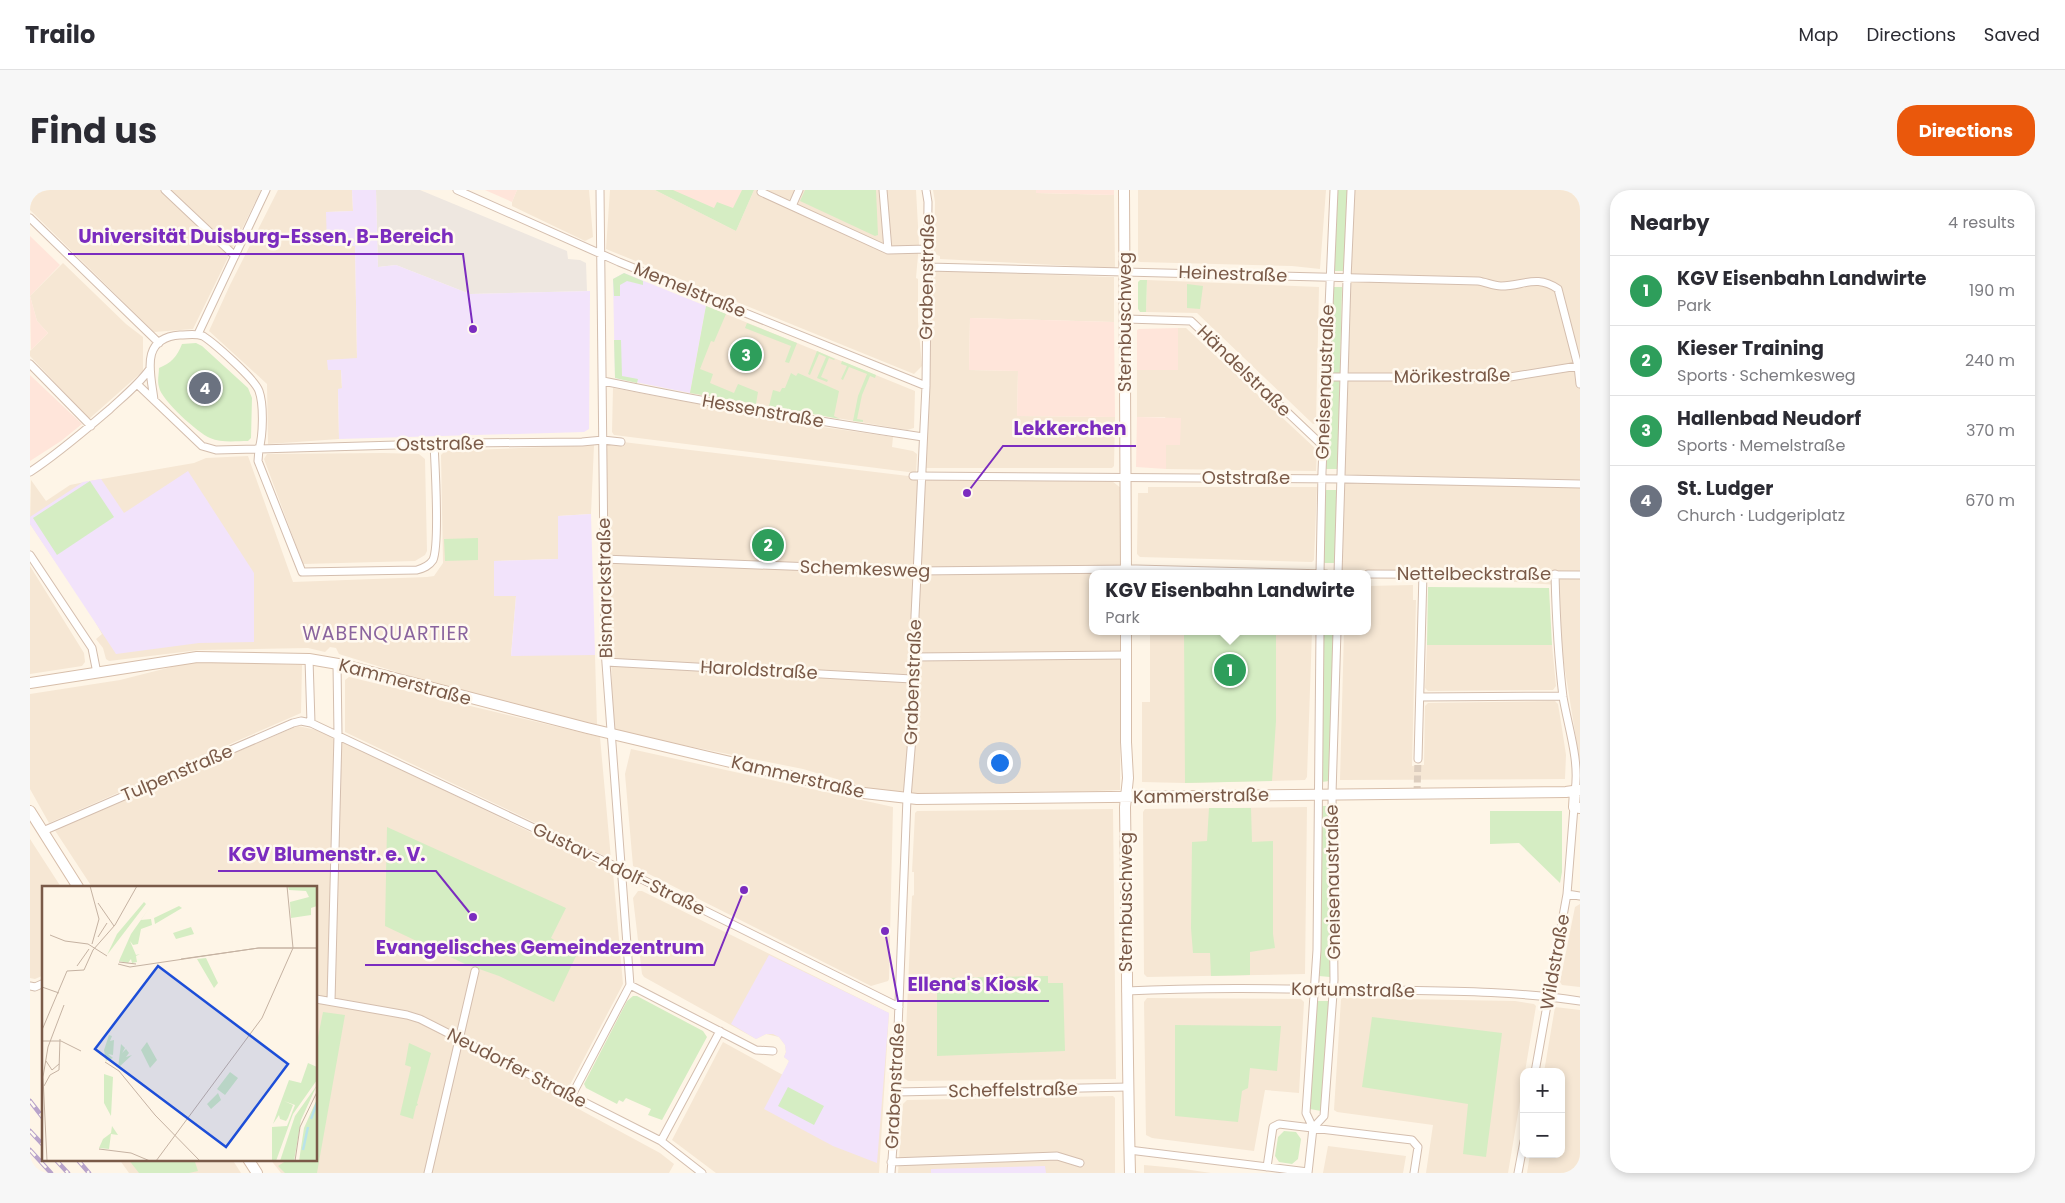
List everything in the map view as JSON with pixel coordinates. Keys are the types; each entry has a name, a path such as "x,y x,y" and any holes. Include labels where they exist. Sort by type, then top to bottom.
{"street":[{"path":"165,190 236,256"},
{"path":"198,334 266,190"},
{"name":"Memelstraße","path":"456,190 601,254 926,386"},
{"name":"Bismarckstraße","path":"600,190 603,559 606,662 630,985"},
{"path":"792,206 799,190"},
{"path":"883,190 888,250"},
{"name":"Grabenstraße","path":"891,1173 897,1092 907,798 912,725 912,678 926,386 928,202 926,190"},
{"name":"Sternbuschweg","path":"1124,190 1126,570"},
{"name":"Gneisenaustraße","path":"1320,570 1323,446 1334,190"},
{"name":"Gneisenaustraße","path":"1338,570 1346,278 1351,190"},
{"path":"761,192 888,250 928,249"},
{"path":"30,218 159,343"},
{"name":"Heinestraße","path":"928,267 1478,281 1499,286 1538,280 1548,282 1558,289 1578,366"},
{"name":"Händelstraße","path":"1126,319 1191,321 1323,446"},
{"path":"154,400 149,370 150,358 159,343 166,338 175,336 198,334 208,340 252,380 259,390 262,440 258,462 302,572 417,570 428,566 433,559 436,537 434,444"},
{"path":"30,364 91,426"},
{"path":"1578,366 1580,384"},
{"name":"Mörikestraße","path":"1326,377 1510,377 1578,366"},
{"path":"30,472 58,453 91,426 137,384 149,370"},
{"name":"Hessenstraße","path":"603,381 821,421 924,437"},
{"path":"137,384 202,446 216,450 259,449"},
{"name":"Oststraße","path":"259,449 603,440 621,442"},
{"name":"Oststraße","path":"913,476 1341,479 1580,484"},
{"path":"30,555 92,648 97,673"},
{"name":"Schemkesweg","path":"603,559 917,571 1089,571"},
{"path":"1418,759 1423,573"},
{"name":"Nettelbeckstraße","path":"1371,574 1580,575"},
{"path":"1555,574 1563,696 1577,773 1578,791"},
{"name":"Sternbuschweg","path":"1126,635 1126,991 1130,1173"},
{"name":"Gneisenaustraße","path":"1308,1172 1313,1128 1306,1113 1317,950 1320,635"},
{"name":"Gneisenaustraße","path":"1313,1128 1324,1116 1334,989 1332,794 1336,635"},
{"path":"914,657 1126,655"},
{"name":"Kammerstraße","path":"30,683 197,657 308,659 337,664 611,734 864,793 907,798 1578,791"},
{"path":"308,659 311,723"},
{"name":"Haroldstraße","path":"606,662 912,678"},
{"path":"331,1001 338,735 337,664"},
{"path":"1420,697 1563,696"},
{"name":"Tulpenstraße","path":"43,831 293,723 301,721 311,723"},
{"name":"Gustav-Adolf-Straße","path":"311,723 621,869 899,1007"},
{"name":"Wildstraße","path":"1536,1068 1567,894 1578,791"},
{"path":"30,811 77,886"},
{"path":"1567,894 1580,896"},
{"path":"428,1173 475,971"},
{"path":"30,986 35,987 42,984"},
{"path":"572,1095 630,985 756,1050 773,1051"},
{"name":"Kortumstraße","path":"1126,991 1314,988 1478,992 1549,996 1580,1001"},
{"name":"Neudorfer Straße","path":"318,999 407,1015 426,1022 661,1141 702,1173"},
{"path":"661,1141 720,1031"},
{"name":"Scheffelstraße","path":"897,1092 1128,1087"},
{"path":"1267,1167 1273,1127 1279,1124 1412,1140 1418,1148 1414,1173"},
{"path":"1129,1150 1308,1172"},
{"path":"891,1162 1057,1156 1080,1163"},
{"path":"1518,1173 1521,1158"},
{"path":"249,1160 257,1173"}],"shaded area":[{"path":"30,190 261,190 193,329 154,332 30,210"},
{"path":"278,190 352,190 353,211 327,212 327,246 355,246 357,359 327,360 341,369 342,389 338,389 339,439 268,444 267,384 209,331"},
{"path":"352,190 376,190 378,267 396,265 470,294 590,291 589,429 584,432 339,439 338,389 342,388 341,370 328,370 327,360 357,358 355,246 327,246 326,212 353,211"},
{"path":"376,190 420,190 567,251 568,259 580,260 586,263 587,291 470,294 396,265 378,267"},
{"path":"485,190 517,190 512,202"},
{"path":"517,190 589,190 593,237 585,241 512,206"},
{"path":"610,190 655,190 736,231 754,190 916,190 919,244 916,278 918,279 918,321 922,366 914,374 606,249"},
{"path":"655,190 754,190 736,231"},
{"path":"933,190 1036,190 1036,193 1114,195 1115,268 940,259 940,256 934,251 935,202"},
{"path":"1036,190 1114,190 1114,195 1036,193"},
{"path":"1138,190 1326,190 1320,269 1292,266 1140,262 1138,261"},
{"path":"1354,190 1580,190 1580,763 1563,658 1558,585 1371,572 1371,570 1341,570"},
{"path":"30,236 60,265 30,296"},
{"path":"63,263 126,324 143,337 143,371 89,419 30,356 30,351 48,333 37,321 30,296"},
{"path":"933,271 1114,277 1114,322 970,318 969,370 1018,371 1017,416 1115,417 1114,466 1112,468 926,468"},
{"path":"624,273 706,306 690,393 615,378 613,279"},
{"path":"1147,280 1319,287 1316,423 1313,424 1197,313 1146,312"},
{"path":"30,296 37,321 48,333 31,350"},
{"path":"706,306 915,391 914,428 907,430 690,393"},
{"path":"970,318 1114,322 1115,417 1017,416 1018,371 969,370"},
{"path":"1178,328 1186,328 1317,450 1316,471 1166,469 1166,445 1180,445 1165,417 1137,417 1137,370 1178,370"},
{"path":"1178,328 1178,370 1137,370 1137,330"},
{"path":"30,375 82,424 61,441 30,461"},
{"path":"613,388 816,426 893,437 892,447 913,451 917,454 916,473 614,435 612,432"},
{"path":"1137,417 1181,418 1180,445 1166,445 1166,469 1136,467"},
{"path":"606,440 925,478 1112,481 1122,489 1122,570 1089,570 1089,635 1121,635 1120,790 904,799 803,769 613,731"},
{"path":"594,445 591,514 558,516 558,559 494,561 494,595 516,596 511,655 595,655 597,725 493,702 339,654 336,648 330,647 325,652 308,648 199,650 109,661 106,659 103,648 96,639 102,634 92,616 30,524 31,480 46,501 70,485 194,463 206,458 248,456 293,582 427,577 434,576 443,563 441,455 445,451"},
{"path":"267,454 419,454 425,459 427,551 425,555 415,561 303,564 264,459"},
{"path":"188,471 254,573 254,642 199,643 116,654 30,524 30,517 83,482 101,479 124,513"},
{"path":"1148,487 1317,487 1314,560 1312,562 1140,557 1137,554 1138,493 1148,493"},
{"path":"591,514 595,655 511,656 516,596 494,596 494,561 558,559 558,516"},
{"path":"30,566 84,653 85,662 82,666 30,674"},
{"path":"1413,585 1413,600 1416,600 1412,766 1424,765 1425,706 1428,703 1555,701 1558,704 1566,755 1565,779 1340,780 1344,635 1371,635 1371,586"},
{"path":"1150,635 1312,635 1307,777 1305,780 1185,783 1142,782 1142,702 1150,702"},
{"path":"1427,645 1552,645 1556,686 1553,690 1428,691 1425,688"},
{"path":"195,661 302,665 301,713 49,823 30,789 30,694 120,680"},
{"path":"349,677 600,737 611,859 345,732 345,680"},
{"path":"298,726 321,731 613,872 623,984 562,1100 660,1153 674,1164 669,1173 281,1173 271,1160 318,1160 318,886 91,886 54,829"},
{"path":"631,749 893,807 888,981 871,986 633,866 625,774"},
{"path":"1307,807 1305,974 1147,977 1144,974 1143,812 1145,809"},
{"path":"1113,809 1116,1079 908,1081 904,1078 912,896 914,895 914,872 912,872 915,813 917,811"},
{"path":"30,839 60,886 42,886 42,976 35,979 30,978"},
{"path":"638,891 642,891 889,1013 879,1173 716,1173 672,1140 723,1042 783,1075 789,1061 784,1057 786,1052 785,1045 779,1037 766,1034 756,1039 644,977 642,974 633,898"},
{"path":"1580,904 1580,987 1562,985 1560,982 1575,907"},
{"path":"769,955 889,1013 877,1163 833,1146 764,1109 789,1061 784,1057 786,1052 785,1045 779,1037 773,1034 766,1034 756,1039 731,1024"},
{"path":"1147,998 1301,999 1304,1002 1299,1093 1265,1090 1254,1151 1152,1138 1146,1135 1144,1002"},
{"path":"1341,999 1515,1001 1536,1006 1526,1068 1520,1068 1520,1101 1508,1173 1426,1173 1433,1125 1337,1112 1334,1110"},
{"path":"1555,1007 1580,1010 1580,1173 1527,1173 1529,1158 1565,1158 1565,1068 1545,1068"},
{"path":"1113,1096 1115,1098 1115,1173 898,1173 903,1104 907,1100"},
{"path":"1328,1146 1406,1156 1403,1173 1323,1173"},
{"path":"120,1160 233,1160 241,1173 129,1173"},
{"path":"1144,1165 1177,1168 1211,1173 1144,1173"},
{"path":"1045,1166 1046,1173 931,1173 931,1169"}],"green space":[{"path":"655,190 673,190 714,208 717,202 733,208 742,190 754,190 736,231"},
{"path":"805,190 876,190 878,235 875,236 800,201"},
{"path":"1337,190 1348,190 1344,271 1334,271"},
{"path":"624,273 643,281 643,285 627,281 620,285 620,296 614,296 613,279"},
{"path":"1140,280 1147,280 1146,312 1140,312 1138,309 1138,282"},
{"path":"1187,284 1203,286 1200,309 1187,308"},
{"path":"1333,287 1342,287 1340,373 1330,373"},
{"path":"706,306 726,314 714,342 711,341 700,369 713,374 710,383 734,393 738,384 758,392 756,404 690,393"},
{"path":"747,323 797,343 789,363 785,362 791,346 745,328"},
{"path":"614,340 621,340 622,376 638,379 637,383 615,378"},
{"path":"196,343 202,346 248,388 252,398 251,438 248,441 214,440 204,435 181,415 161,393 158,382 159,368 173,359 182,344"},
{"path":"817,351 835,359 829,358 821,377 828,380 827,382 817,378 826,357 819,354 810,375 808,374"},
{"path":"842,361 876,375 875,378 870,376 862,395 857,419 863,420 863,422 853,421 858,396 867,374 849,367 843,380 841,379 847,366 841,364"},
{"path":"791,373 796,376 798,373 839,391 834,416 840,419 769,406 773,390 780,392 782,388 785,388"},
{"path":"1330,381 1340,381 1338,469 1325,469"},
{"path":"90,481 114,517 57,555 33,518"},
{"path":"1325,490 1337,490 1335,563 1323,563"},
{"path":"478,538 478,560 445,561 444,539"},
{"path":"1428,587 1549,588 1552,645 1427,645"},
{"path":"1184,635 1276,635 1276,721 1272,781 1185,783"},
{"path":"1323,635 1333,635 1329,781 1322,782"},
{"path":"1322,806 1329,806 1330,977 1319,976 1321,950"},
{"path":"1209,808 1251,808 1252,842 1273,841 1273,934 1275,948 1250,952 1250,975 1211,976 1210,953 1193,953 1191,928 1192,842 1207,841"},
{"path":"1490,811 1562,811 1562,872 1560,883 1519,843 1490,844"},
{"path":"387,827 566,908 551,938 577,954 554,1002 499,976 465,964 385,926"},
{"path":"1048,976 1048,983 1063,983 1065,1051 937,1056 937,984 945,978"},
{"path":"633,996 637,996 703,1031 707,1037 662,1120 648,1115 651,1109 626,1098 623,1102 619,1100 617,1104 586,1088 584,1084 627,1001"},
{"path":"1316,1001 1329,1001 1321,1111 1310,1109"},
{"path":"323,1012 345,1015 317,1173 285,1173 278,1166 287,1160 318,1160 318,1037"},
{"path":"1372,1017 1502,1033 1486,1157 1463,1154 1468,1104 1362,1087"},
{"path":"1175,1025 1281,1026 1277,1071 1250,1068 1248,1088 1242,1091 1238,1122 1175,1116"},
{"path":"409,1043 431,1053 413,1119 400,1115 411,1067 405,1065"},
{"path":"788,1087 824,1106 814,1125 778,1106"},
{"path":"1284,1131 1296,1132 1301,1139 1298,1159 1292,1164 1279,1162 1275,1156 1278,1137"},
{"path":"129,1160 194,1160 198,1171 189,1173 139,1173"}],"tunnel":[{"path":"1417,793 1418,759"}],"railway":[{"path":"30,1101 42,1116"},
{"path":"30,1131 42,1144"},
{"path":"30,1150 51,1173"},
{"path":"56,1160 68,1173"},
{"path":"78,1160 89,1173"}],"place":[{"name":"Universität Duisburg-Essen, B-Bereich","path":"473,329"},
{"name":"Hallenbad Neudorf","path":"746,355"},
{"name":"St. Ludger","path":"205,388"},
{"name":"Lekkerchen","path":"967,493"},
{"name":"Kieser Training","path":"768,545"},
{"name":"KGV Eisenbahn Landwirte","path":"1230,670"},
{"name":"Evangelisches Gemeindezentrum","path":"744,890"},
{"name":"KGV Blumenstr. e. V.","path":"473,917"},
{"name":"Ellena's Kiosk","path":"885,931"}],"district":[{"name":"WABENQUARTIER","path":"386,633"}]}
